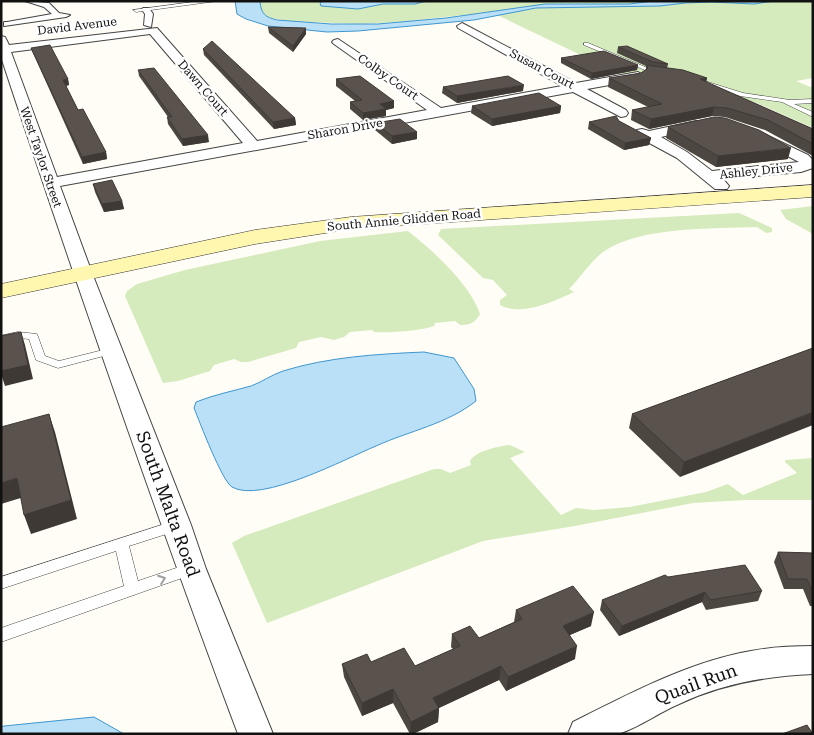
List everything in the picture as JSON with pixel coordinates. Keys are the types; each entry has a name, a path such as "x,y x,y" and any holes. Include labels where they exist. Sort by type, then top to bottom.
{"main road":[{"name":"South Annie Glidden Road","path":"1,291 254,238 351,223 506,211 735,198 813,191"}],"street":[{"path":"7,24 62,15 46,5 28,1"},
{"path":"146,10 150,14 150,28"},
{"name":"Susan Court","path":"462,26 576,87 623,118"},
{"name":"David Avenue","path":"3,45 150,28"},
{"name":"Dawn Court","path":"150,28 253,146"},
{"name":"Colby Court","path":"338,42 438,112"},
{"name":"West Taylor Street","path":"3,45 82,273"},
{"name":"Sharon Drive","path":"50,183 639,76"},
{"name":"Ashley Drive","path":"623,118 647,136 682,155 735,198"},
{"path":"647,136 712,122"},
{"name":"Ashley Drive","path":"709,176 801,167 808,164 803,158 749,130"},
{"name":"South Malta Road","path":"82,273 177,525 191,569 256,734"},
{"name":"Quail Run","path":"586,734 658,697 726,670 770,662 813,660"}],"lane":[{"path":"136,10 215,1"},
{"path":"586,44 655,73"},
{"path":"639,76 655,73 667,74"},
{"path":"689,76 742,95 787,101 813,101"},
{"path":"787,101 785,103 813,115"},
{"path":"1,339 18,335 33,336 40,358 58,365 111,351"},
{"path":"1,584 177,525"},
{"path":"121,544 133,590"},
{"path":"1,635 191,569"}],"green space":[{"path":"260,1 813,1 813,78 796,81 813,88 813,128 759,104 727,94 679,102 491,12 399,22 359,24 287,21 266,17 261,9"},
{"path":"813,206 813,234 786,219 780,210"},
{"path":"739,213 772,228 772,232 766,233 757,227 719,228 677,230 636,237 618,244 598,256 569,289 574,292 557,300 528,309 508,308 500,305 500,300 507,295 493,280 483,278 438,235 441,229"},
{"path":"408,231 428,247 449,268 468,291 480,314 476,320 464,325 460,325 455,321 435,323 434,326 428,328 404,331 374,332 372,330 350,332 344,337 334,340 321,337 299,342 296,348 248,362 234,359 214,365 210,371 178,381 163,383 125,296 127,291 137,284 185,270 320,241"},
{"path":"510,445 525,452 510,458 561,515 576,508 594,510 630,507 706,492 728,484 743,495 797,473 785,460 813,458 813,500 747,500 693,503 575,526 483,541 267,623 232,543 244,536 434,469 441,469 450,473 471,465 470,461 477,454"}],"water":[{"path":"235,1 260,1 264,14 269,18 277,20 331,24 378,24 446,18 545,4 629,4 653,1 774,1 754,4 711,2 660,6 536,8 474,20 358,31 327,32 268,26 246,19 237,14"},
{"path":"322,1 427,1 415,4 383,4 358,9 321,6 320,3"},
{"path":"424,352 454,358 474,389 476,401 453,416 283,485 245,491 232,487 217,463 194,408 196,402 251,386 300,366 353,357"},
{"path":"94,717 124,734 1,734 1,727 4,726"}],"building":[{"path":"268,27 306,28 293,46"},
{"path":"212,41 295,118 273,122 203,49"},
{"path":"50,45 68,79 63,80 78,110 83,109 106,152 82,157 31,48"},
{"path":"627,46 668,64 653,62 618,47"},
{"path":"604,51 638,65 592,73 561,58"},
{"path":"646,65 683,70 707,78 700,79 813,129 813,144 768,120 727,108 714,107 651,119 632,110 662,104 609,78 641,73 648,68"},
{"path":"154,68 208,135 182,139 167,117 172,117 138,70"},
{"path":"360,76 394,101 380,104 386,109 363,113 350,102 362,100 336,79"},
{"path":"508,76 524,85 457,96 443,87"},
{"path":"539,93 561,106 492,119 472,106"},
{"path":"616,116 619,121 651,138 625,143 589,122"},
{"path":"714,117 725,118 759,130 791,148 718,156 668,127"},
{"path":"400,119 417,132 392,136 375,123"},
{"path":"112,180 122,201 102,204 93,184"},
{"path":"21,332 28,365 1,371 1,336"},
{"path":"813,348 813,412 684,462 632,414"},
{"path":"49,414 71,500 24,515 17,478 1,483 1,427"},
{"path":"778,552 813,553 813,593 807,579 788,579"},
{"path":"745,565 762,591 710,600 705,592 622,626 602,600 665,575 668,577"},
{"path":"573,586 594,612 563,626 577,646 508,677 501,666 433,698 439,708 411,722 393,689 362,703 342,664 367,654 371,662 404,648 415,666 460,646 452,634 470,626 479,638 522,619 516,610"},
{"path":"807,725 813,734 782,734"}]}
